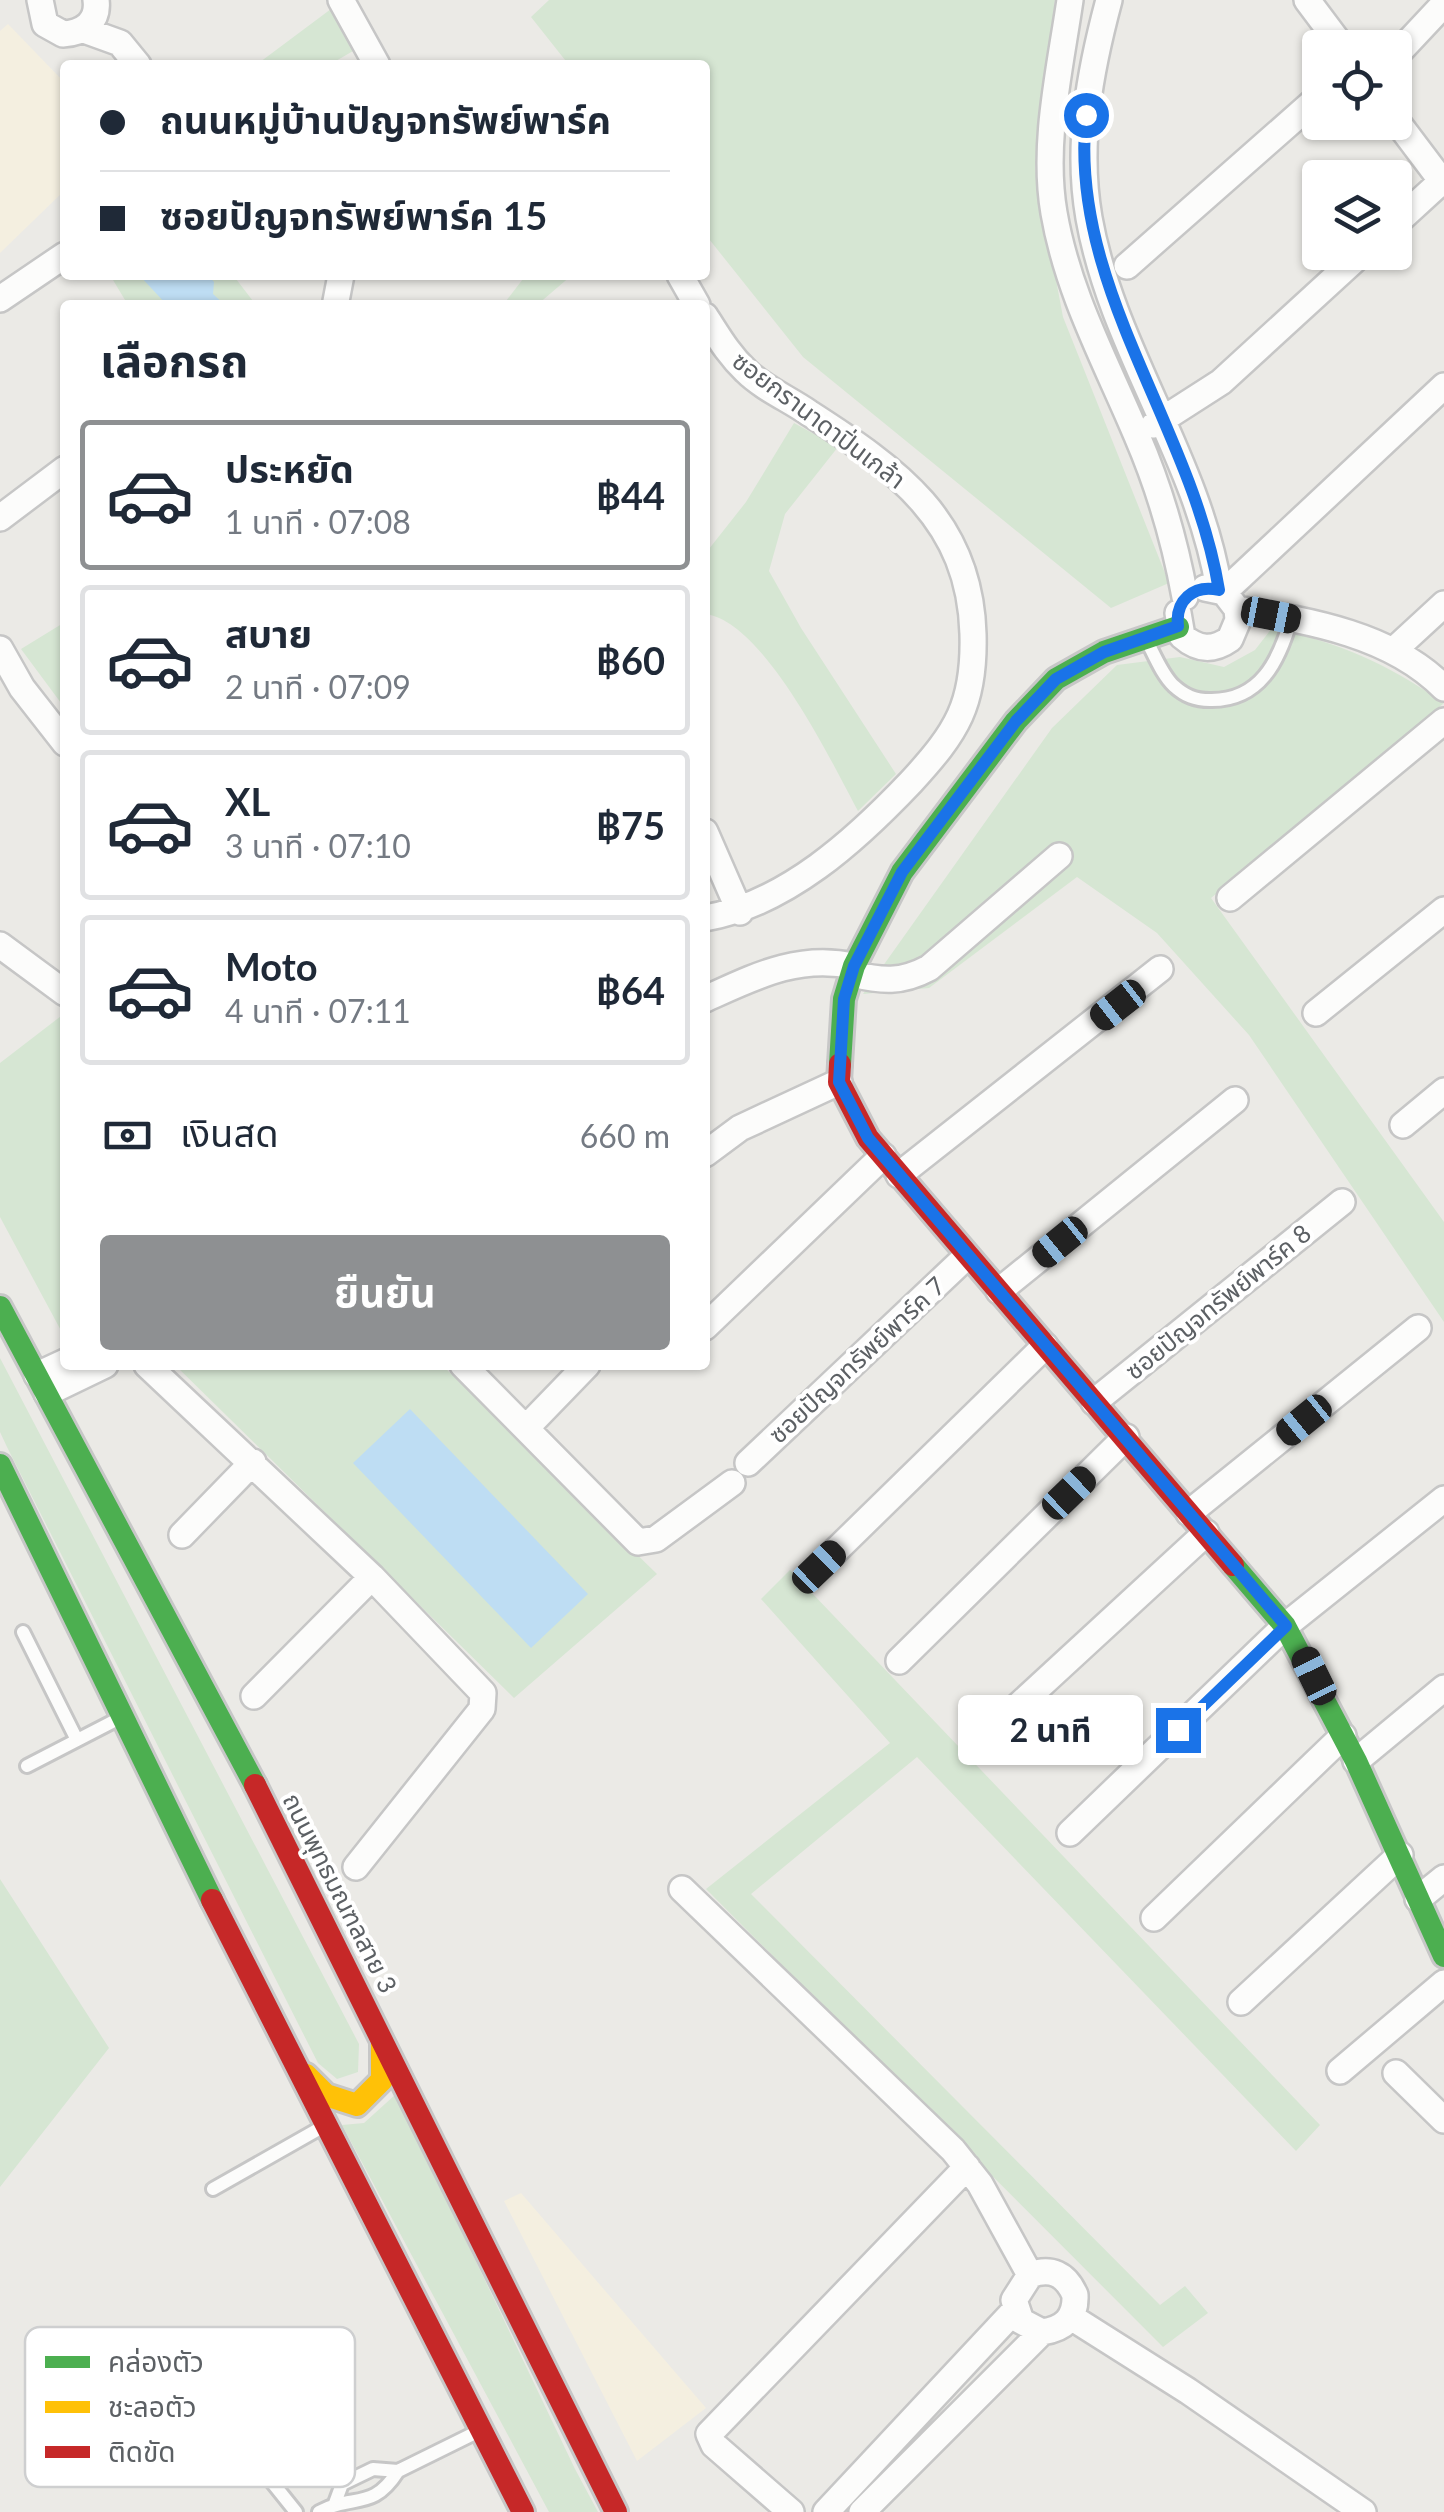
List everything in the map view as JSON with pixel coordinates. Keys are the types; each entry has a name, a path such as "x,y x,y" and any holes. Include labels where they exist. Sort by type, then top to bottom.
{"main road":[{"path":"1178,626 1104,652 1056,679 1016,721 902,872 853,970 844,999 839,1082 868,1138 1286,1626 1356,1761 1444,1956"},
{"name":"ถนนพุทธมณฑลสาย 3","path":"0,1307 223,1720 616,2512"},
{"path":"0,1464 120,1718 478,2431 523,2512"},
{"path":"296,2066 326,2095 341,2102 356,2105 372,2098 384,2070 378,2029"}],"street":[{"path":"40,0 40,14 53,31 63,34 84,30 120,43 134,60"},
{"path":"84,30 93,20 96,0"},
{"path":"341,0 374,60"},
{"path":"1070,0 1051,149 1054,211 1086,326 1137,435 1162,500 1185,597"},
{"path":"1109,0 1090,86 1083,144 1089,218 1120,322 1160,408 1204,521 1226,597 1236,630 1221,645 1200,648 1182,636 1179,606 1185,597 1201,588 1226,597 1291,619 1371,640 1444,688"},
{"path":"1306,0 1329,30"},
{"path":"1412,38 1444,4"},
{"path":"1127,266 1302,112"},
{"path":"1411,140 1443,183 1412,209"},
{"path":"0,299 60,258"},
{"path":"1125,410 1160,408 1221,382 1343,270"},
{"name":"ซอยกรานาดาปิ่นเกล้า","path":"710,325 748,374 897,475 940,518 960,564 972,617 974,672 952,738 888,807 806,874 740,912 710,917"},
{"path":"1226,597 1444,386"},
{"path":"1137,435 1160,408"},
{"path":"0,518 60,473"},
{"path":"1393,651 1444,604"},
{"path":"0,648 22,688 60,737"},
{"path":"1230,898 1444,721"},
{"path":"710,843 740,912"},
{"path":"710,997 794,962 827,960 886,982 920,973 976,932 1059,856"},
{"path":"1316,1013 1444,910"},
{"path":"0,945 60,989"},
{"path":"710,1324 891,1165 1160,969"},
{"path":"710,1150 740,1128 839,1082"},
{"path":"1403,1125 1444,1091"},
{"path":"999,1292 1235,1100"},
{"name":"ซอยปัญจทรัพย์พาร์ค 8","path":"1094,1402 1342,1202"},
{"name":"ซอยปัญจทรัพย์พาร์ค 7","path":"527,1427 638,1542 656,1539 740,1473 967,1256"},
{"path":"1189,1512 1418,1328"},
{"path":"819,1567 1045,1346"},
{"path":"42,1384 60,1367"},
{"path":"42,1384 88,1370"},
{"path":"153,1370 372,1577 483,1694 482,1709 356,1868"},
{"path":"469,1370 527,1427 582,1370"},
{"path":"900,1661 1126,1438"},
{"path":"182,1535 253,1462"},
{"path":"1070,1833 1286,1626 1444,1499"},
{"path":"979,1742 1206,1533"},
{"path":"254,1696 372,1577"},
{"path":"1356,1761 1444,1688"},
{"path":"1154,1918 1342,1736"},
{"path":"1241,2002 1400,1856"},
{"path":"1418,1899 1444,1878"},
{"path":"682,1889 966,2167 1030,2275"},
{"path":"1340,2072 1444,1983"},
{"path":"1396,2073 1444,2120"},
{"path":"791,2512 714,2445 709,2434 966,2167"},
{"path":"862,2512 1042,2332 1064,2326 1071,2317 1075,2295 1063,2276 1052,2272 1030,2275 1016,2290 1016,2310 1030,2328 1042,2332"},
{"path":"826,2512 1016,2310"},
{"path":"1071,2317 1188,2391 1363,2512"}],"lane":[{"path":"1145,637 1172,684 1194,700 1227,700 1247,693 1269,672 1291,619"},
{"path":"23,1632 77,1740"},
{"path":"27,1766 120,1718"},
{"path":"213,2189 326,2125"},
{"path":"355,2478 373,2469 398,2471 478,2431"},
{"path":"319,2512 335,2503 356,2505 385,2492 398,2471"},
{"path":"276,2487 296,2512"},
{"path":"335,2503 341,2487"}],"shaded area":[{"path":"8,24 60,78 60,195 0,253 0,31"},
{"path":"521,2193 706,2408 637,2461 504,2201"}],"green space":[{"path":"549,0 1055,0 1035,168 1063,317 1169,583 1111,608 803,357 710,240 710,60 565,60 531,17"},
{"path":"331,9 353,51 338,60 263,60"},
{"path":"113,280 237,280 252,300 125,300"},
{"path":"522,280 566,280 543,300 507,300"},
{"path":"794,423 838,447 785,514 769,571 801,628 896,774 858,811 794,696 772,666 727,622 710,616 710,548 746,502"},
{"path":"60,625 60,702 21,649"},
{"path":"1272,628 1362,656 1444,703 1211,898 1444,1222 1444,1322 1249,1035 1157,933 1077,877 929,988 863,994 1052,728 1117,665 1180,657 1224,667 1255,650"},
{"path":"60,1017 60,1329 0,1217 0,1063"},
{"path":"0,1358 359,2044 358,2072 337,2079 318,2063 7,1447 0,1432"},
{"path":"180,1370 447,1370 657,1574 514,1698"},
{"path":"790,1570 1320,2125 1296,2151 917,1757 751,1894 1160,2305 1185,2286 1208,2313 1163,2347 706,1889 890,1743 761,1599"},
{"path":"0,1879 109,2048 0,2187"},
{"path":"396,2094 598,2512 549,2512 342,2125 364,2123"}],"water":[{"path":"144,280 212,280 213,294 220,300 162,300"},
{"path":"410,1409 588,1594 531,1648 353,1463"}],"traffic: fast":[{"path":"840,1064 844,999 854,966 902,872 1016,721 1056,679 1104,652 1178,627"},
{"path":"0,1307 255,1785"},
{"path":"0,1465 212,1900"},
{"path":"1233,1565 1285,1626 1356,1761 1444,1956"}],"traffic: slow":[{"path":"306,2075 326,2095 357,2105 382,2080 382,2043"}],"traffic: jam":[{"path":"840,1064 839,1082 868,1138 1233,1565"},
{"path":"255,1785 616,2512"},
{"path":"212,1900 523,2512"}],"route":[{"path":"1086,115 1083,144 1089,218 1120,322 1166,418 1204,521 1219,590 1201,588 1185,597 1179,606 1178,626 1104,652 1056,679 1016,721 902,872 854,966 844,999 839,1082 868,1138 1286,1626 1178,1730"}]}
